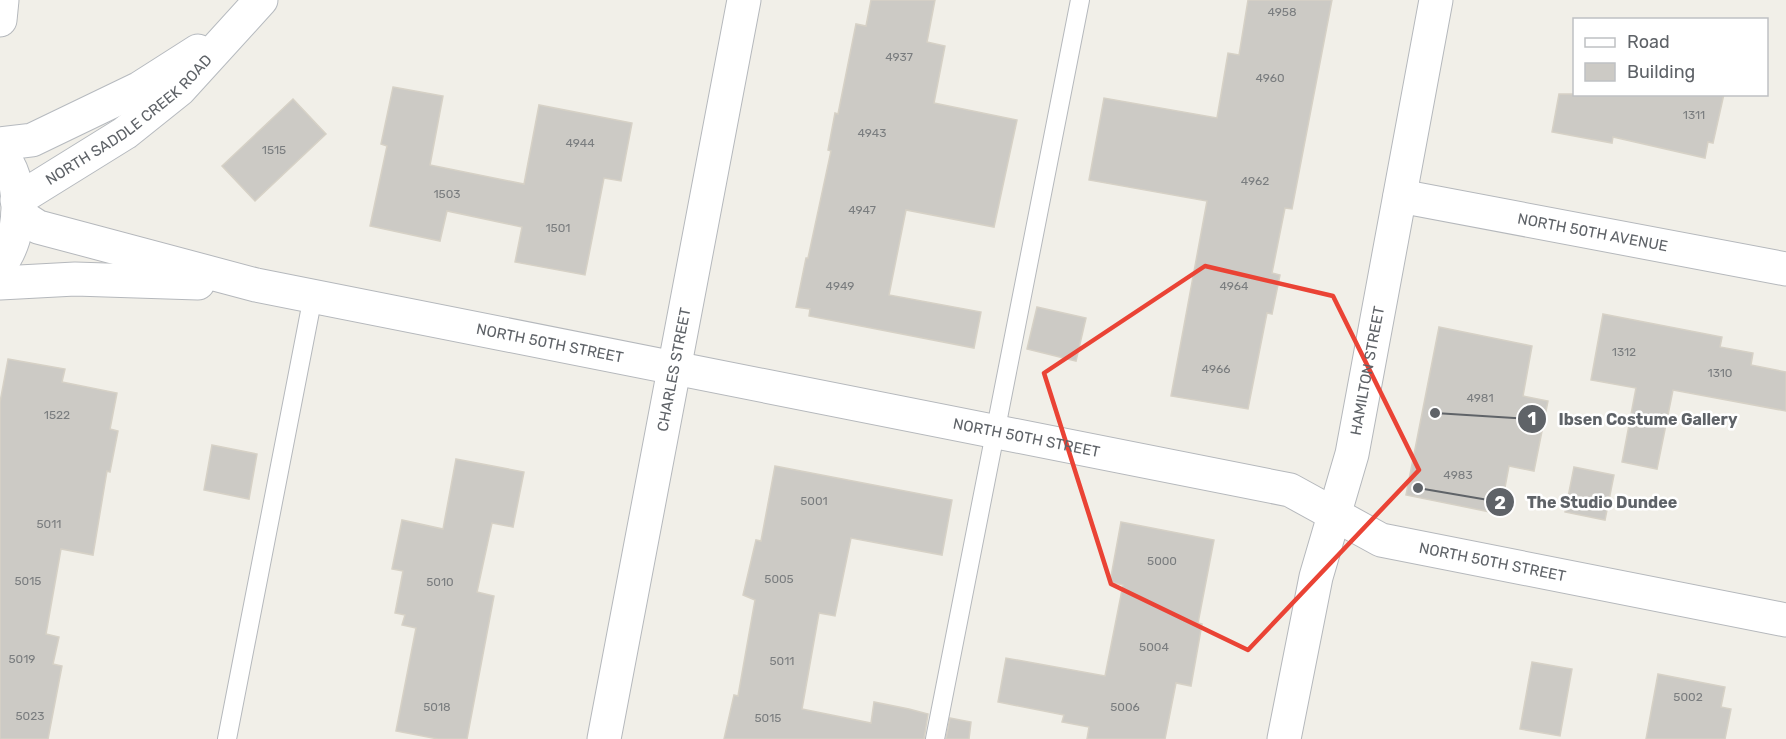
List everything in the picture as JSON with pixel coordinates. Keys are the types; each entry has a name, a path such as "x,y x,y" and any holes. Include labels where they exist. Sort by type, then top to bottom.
{"street":[{"path":"0,20 2,0"},
{"name":"NORTH SADDLE CREEK ROAD","path":"17,207 134,126 180,89 261,0"},
{"name":"CHARLES STREET","path":"604,739 744,0"},
{"name":"HAMILTON STREET","path":"1284,739 1316,577 1352,454 1436,0"},
{"name":"NORTH SADDLE CREEK ROAD","path":"0,144 32,140 140,88 233,29"},
{"path":"0,153 7,160 15,183 17,207 14,236 0,265"},
{"name":"NORTH 50TH AVENUE","path":"1400,196 1786,269"},
{"name":"NORTH 50TH STREET","path":"17,207 38,227 256,285 994,429 1290,490 1381,540 1786,620"},
{"name":"NORTH 50TH STREET","path":"0,283 75,279 256,285"}],"lane":[{"path":"935,739 1080,0"},
{"path":"227,739 313,296"}],"highlighted area":[{"path":"1205,266 1333,296 1419,470 1248,650 1111,584 1044,373"}],"building":[{"path":"871,0 935,0 927,42 945,46 934,103 1017,120 994,227 906,210 889,295 981,312 974,348 809,316 810,309 796,307 831,151 828,150 835,113 838,114 856,24 866,26"},
{"path":"1248,0 1332,0 1292,209 1285,208 1272,273 1280,275 1272,314 1267,313 1248,409 1171,396 1207,201 1089,180 1104,98 1217,118 1228,53 1239,55"},
{"path":"393,87 443,96 430,165 524,184 539,105 632,123 621,181 604,178 585,275 515,262 522,227 447,211 440,241 370,226 387,146 381,144"},
{"path":"1559,94 1573,94 1573,96 1724,96 1713,143 1708,142 1705,158 1613,137 1612,143 1552,132"},
{"path":"293,99 326,134 255,201 222,166"},
{"path":"1037,307 1086,318 1076,361 1027,349"},
{"path":"1603,314 1722,337 1720,347 1753,353 1751,365 1786,372 1786,411 1673,390 1657,469 1622,462 1636,388 1591,380"},
{"path":"1439,327 1532,346 1523,396 1548,401 1534,471 1509,466 1500,514 1406,495"},
{"path":"8,359 65,369 62,382 117,393 110,429 118,431 110,472 107,471 93,555 61,549 46,634 59,637 53,664 62,666 48,739 0,739 0,402"},
{"path":"212,445 257,454 249,499 204,490"},
{"path":"456,459 524,472 513,527 492,523 477,592 494,596 467,739 438,739 396,731 416,628 402,625 405,615 395,613 403,571 392,569 402,520 443,529"},
{"path":"775,466 952,500 942,555 851,538 835,616 819,613 802,709 871,723 874,702 909,709 928,714 924,739 724,739 734,695 738,696 755,600 743,595 756,540 761,541"},
{"path":"1574,467 1614,475 1605,520 1565,512"},
{"path":"1121,522 1214,540 1198,623 1202,624 1191,686 1176,683 1165,739 1087,739 1089,727 1062,722 1064,715 998,702 1006,658 1105,676 1123,585 1110,582"},
{"path":"1532,662 1572,669 1560,736 1520,729"},
{"path":"1658,674 1725,687 1721,707 1731,709 1725,739 1646,739"},
{"path":"950,718 971,722 969,739 946,739"}],"place":[{"name":"Ibsen Costume Gallery","path":"1435,413"},
{"name":"The Studio Dundee","path":"1418,488"}]}
